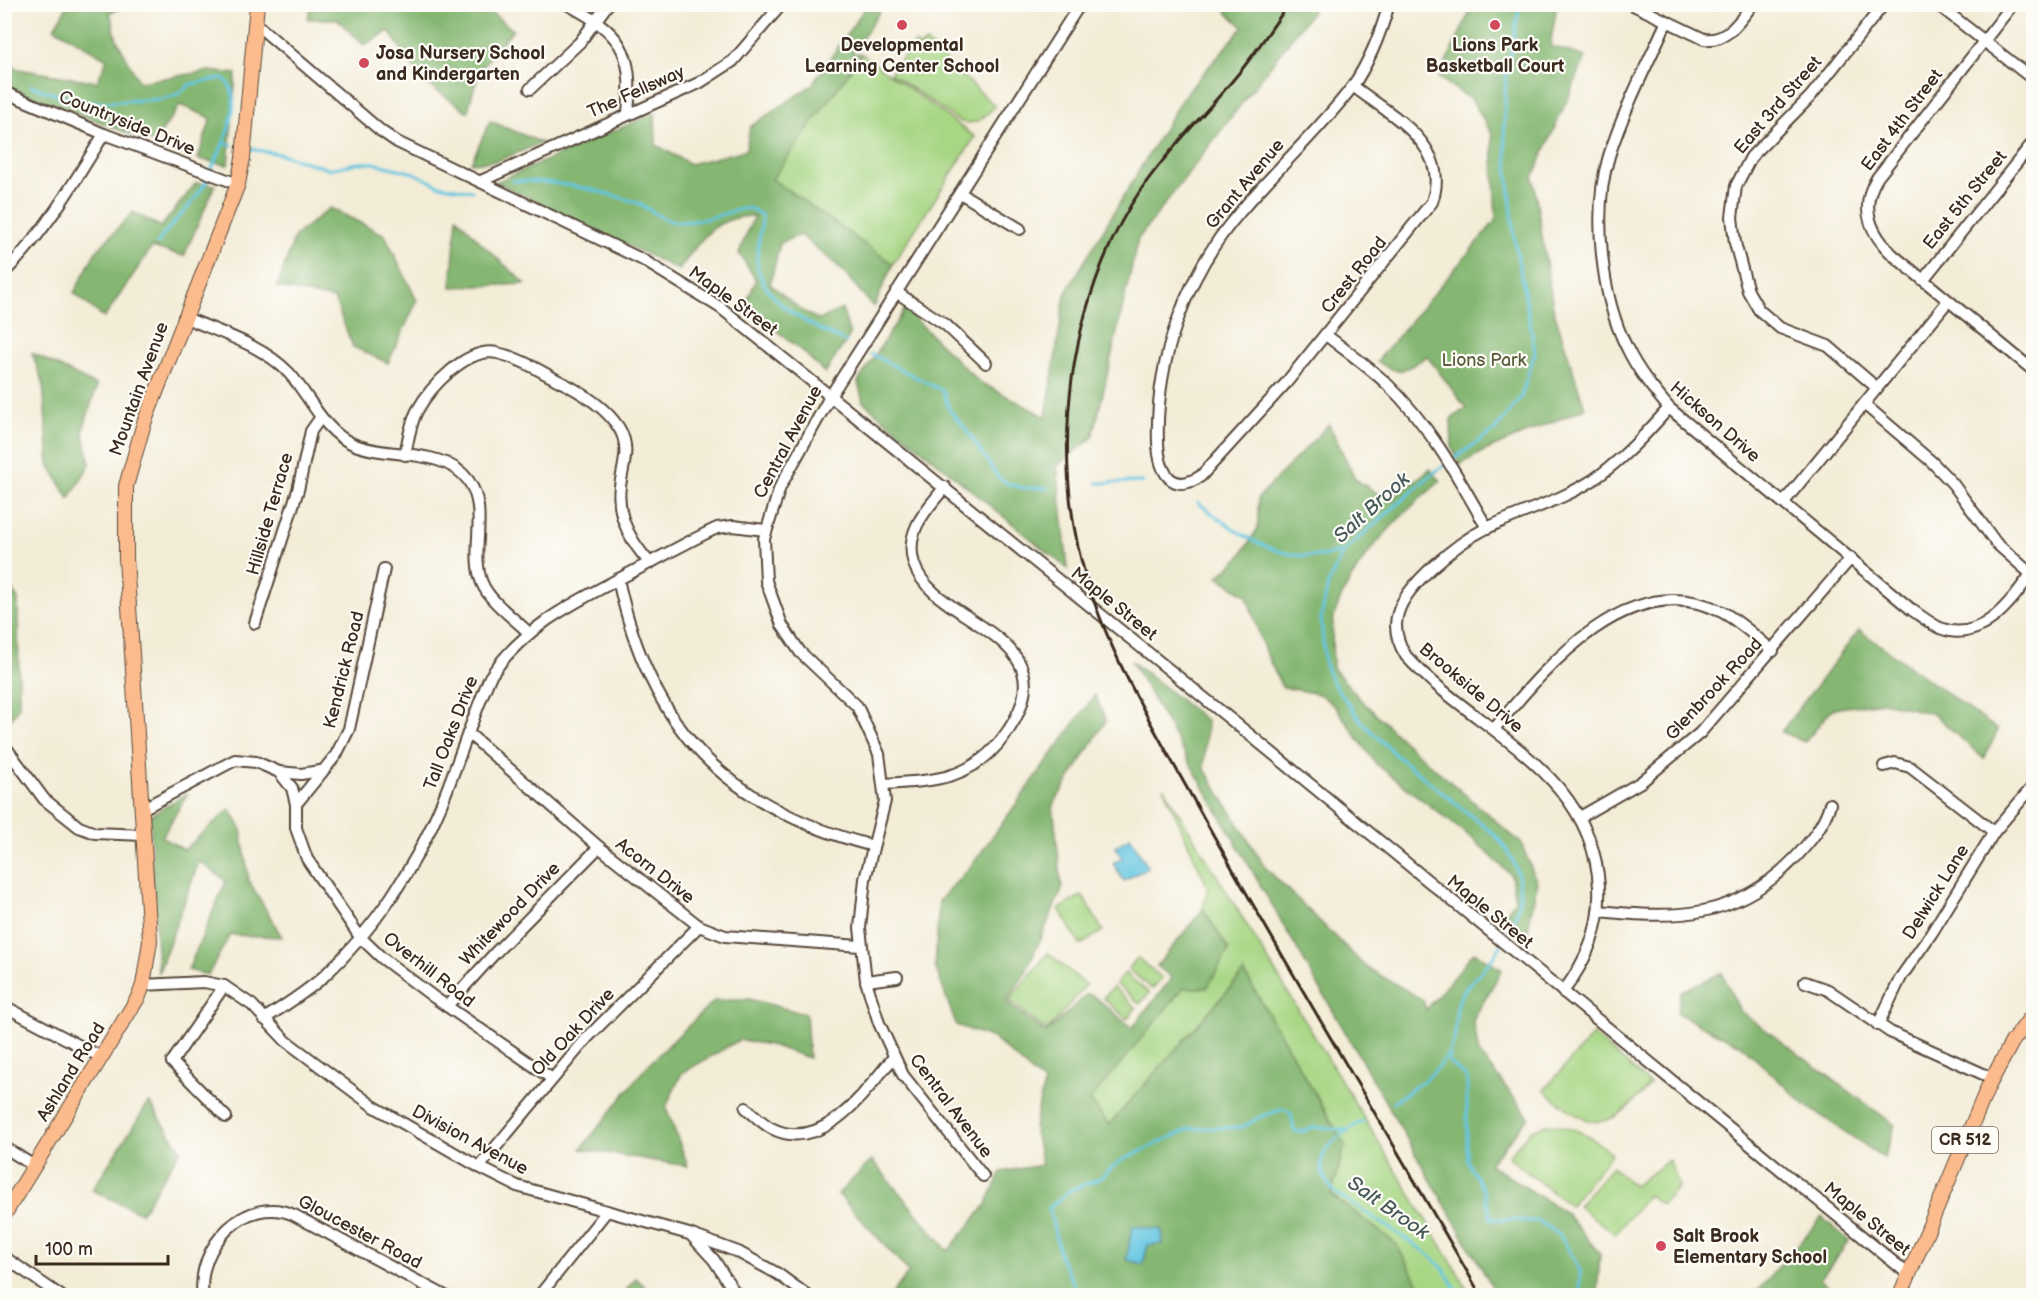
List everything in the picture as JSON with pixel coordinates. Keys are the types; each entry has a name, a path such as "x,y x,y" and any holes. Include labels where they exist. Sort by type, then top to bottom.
{"main road":[{"name":"Mountain Avenue","path":"150,941 126,550 126,486 132,457 144,423 238,184 243,158 257,25 257,4"},
{"name":"Ashland Road","path":"4,1215 143,985 150,941"},
{"name":"CR 512","path":"1900,1296 1992,1078 2012,1042 2034,1013"}],"street":[{"path":"567,4 597,20 614,37 626,58 630,83 628,113"},
{"path":"530,89 580,42 608,4"},
{"name":"The Fellsway","path":"481,181 716,73 747,47 782,4"},
{"name":"Central Avenue","path":"983,1176 893,1058 879,1023 866,981 860,946 860,903 873,846 882,822 884,784 875,743 857,706 800,652 775,611 764,564 765,530 780,487 831,395 1080,4"},
{"name":"Grant Avenue","path":"1195,480 1177,482 1164,473 1160,462 1158,441 1163,370 1186,299 1211,252 1238,214 1353,86 1373,48 1389,4"},
{"path":"1631,4 1704,39 1720,38 1731,31 1753,4"},
{"name":"East 3rd Street","path":"1877,388 1828,346 1787,332 1763,315 1748,291 1735,243 1732,217 1734,196 1740,176 1751,157 1810,96 1884,4"},
{"path":"1936,4 2034,80"},
{"name":"East 4th Street","path":"2013,4 1870,189 1867,209 1876,236 1893,255 2034,371"},
{"name":"Hickson Drive","path":"1667,21 1615,140 1603,182 1600,208 1611,306 1618,327 1638,368 1669,408 1912,610 1946,630 1973,629 1989,621 2032,572"},
{"name":"Maple Street","path":"257,25 381,131 418,153 643,260 721,308 831,395 1908,1274"},
{"name":"Crest Road","path":"1195,480 1286,384 1432,202 1437,183 1434,161 1423,142 1353,86"},
{"name":"Countryside Drive","path":"4,92 104,134 238,184"},
{"path":"4,273 26,251 46,225 104,134"},
{"name":"East 5th Street","path":"1923,280 2034,141"},
{"path":"960,193 1020,229"},
{"path":"896,292 946,325 986,363"},
{"path":"1784,502 1948,301"},
{"path":"184,317 246,344 280,366 321,417 351,443 370,450 437,460 452,467 467,479 478,505 476,554 482,582 487,591 529,633"},
{"path":"1326,335 1388,385 1414,413 1445,454 1487,528"},
{"path":"405,455 417,412 459,363 473,355 489,352 525,363 581,392 618,426 626,451 620,487 621,514 630,538 650,563"},
{"path":"1864,404 1932,462 1953,484 1996,543 2032,572"},
{"name":"Brookside Drive","path":"1563,992 1578,972 1591,947 1598,911 1595,860 1580,817 1548,776 1413,664 1400,647 1396,627 1398,611 1408,592 1448,555 1487,528 1562,498 1593,480 1624,455 1669,408"},
{"name":"Hillside Terrace","path":"255,623 297,490 311,431 321,417"},
{"path":"884,784 938,780 970,768 1004,737 1016,719 1023,701 1022,672 1007,646 930,588 915,569 911,552 913,531 945,488"},
{"name":"Tall Oaks Drive","path":"264,1019 315,983 360,937 398,887 423,844 441,806 490,677 529,633 572,602 717,528 733,525 765,530"},
{"name":"Glenbrook Road","path":"1580,817 1613,800 1666,762 1700,732 1773,651 1851,558"},
{"name":"Kendrick Road","path":"296,804 336,755 349,729 384,568"},
{"path":"618,579 642,663 673,722 688,741 738,787 759,801 810,826 873,846"},
{"path":"1494,729 1539,677 1563,655 1615,616 1650,602 1681,602 1708,607 1734,619 1773,651"},
{"name":"Acorn Drive","path":"468,733 599,847 699,926 725,936 860,946"},
{"path":"4,745 44,799 79,827 95,833 144,835"},
{"path":"142,809 234,760 256,762 279,772 301,774 321,771"},
{"path":"1884,766 1895,763 1910,767 1994,832"},
{"name":"Overhill Road","path":"279,772 292,788 296,804 297,828 307,859 360,937 382,958 447,1006 551,1078"},
{"name":"Delwick Lane","path":"1878,1025 1900,977 1931,934 1994,832 2034,785"},
{"path":"1598,911 1655,917 1682,915 1701,912 1738,899 1772,879 1801,852 1826,820 1830,804"},
{"name":"Whitewood Drive","path":"447,1006 495,953 599,847"},
{"name":"Old Oak Drive","path":"479,1167 586,1038 699,926"},
{"path":"866,981 897,977"},
{"name":"Division Avenue","path":"143,985 204,981 224,986 252,1005 286,1041 373,1106 479,1167 517,1186 689,1234 738,1252 778,1274 808,1296"},
{"path":"1805,982 1828,990 1878,1025 1992,1078"},
{"path":"224,986 172,1062 226,1117"},
{"path":"4,1006 101,1057"},
{"path":"746,1108 761,1121 780,1132 815,1130 834,1121 850,1108 893,1058"},
{"path":"4,1148 34,1166"},
{"name":"Gloucester Road","path":"203,1296 206,1265 220,1239 239,1218 258,1210 273,1209 294,1215 445,1296"},
{"path":"539,1296 607,1211"},
{"path":"689,1234 714,1260 736,1296"},
{"path":"4,1257 61,1296"}],"green space":[{"path":"68,5 131,5 110,12 117,40 139,82 210,71 236,74 228,165 198,159 211,118 180,105 154,143 5,86 5,62 18,69 97,82 107,59 54,28"},
{"path":"311,5 482,5 513,30 495,50 478,76 468,112 423,81 389,31 364,45 337,19 308,19"},
{"path":"867,5 884,5 852,53 862,54 772,179 893,264 874,307 838,266 800,235 780,243 770,284 801,310 819,320 842,309 850,335 825,373 800,349 745,306 756,280 739,253 754,216 728,220 718,225 702,240 679,270 496,182 655,113 656,145 690,164 746,150 750,127 812,85"},
{"path":"1228,5 1317,5 1138,239 1093,437 1057,466 1068,569 863,402 858,382 905,309 978,381 1046,417 1065,294 1183,97 1243,27 1226,12"},
{"name":"Lions Park","path":"1473,5 1557,5 1550,46 1586,57 1533,177 1553,308 1585,408 1482,452 1460,465 1452,448 1451,419 1466,408 1427,356 1403,370 1392,369 1377,361 1496,220 1492,134 1472,100 1439,78"},
{"path":"926,42 995,106 983,118 971,123 959,121 890,73 915,43 920,47"},
{"path":"862,54 975,137 893,264 772,179"},
{"path":"490,121 542,143 497,161 471,163"},
{"path":"196,183 215,185 184,256 152,247 104,318 74,293 95,253 133,212 161,227"},
{"path":"330,208 385,235 417,301 388,363 353,347 334,299 277,287 295,236"},
{"path":"457,217 486,248 526,284 451,287"},
{"path":"32,353 97,386 83,430 90,464 69,499 49,464 43,383"},
{"path":"1329,424 1355,479 1389,501 1430,469 1441,481 1379,540 1353,575 1333,619 1333,668 1359,698 1409,746 1521,843 1537,883 1527,934 1502,918 1515,901 1511,875 1474,840 1376,764 1335,706 1319,694 1282,687 1264,649 1247,596 1218,577 1240,557 1258,528 1258,498"},
{"path":"5,579 18,599 19,706 5,729"},
{"path":"1859,630 1998,730 1984,759 1934,714 1883,702 1832,709 1805,742 1781,732"},
{"path":"1131,661 1207,721 1204,768 1265,867 1366,967 1423,1000 1426,1010 1474,952 1502,970 1473,1020 1479,1053 1529,1117 1489,1164 1566,1213 1600,1254 1597,1295 1497,1295"},
{"path":"1095,695 1106,721 1053,805 1062,889 1025,974 1006,1001 1046,1033 1087,994 1094,996 1132,1028 1172,978 1157,966 1203,909 1229,950 1207,988 1183,988 1090,1100 1109,1125 1244,972 1345,1145 1331,1195 1396,1244 1425,1295 891,1295 909,1272 838,1194 872,1160 948,1251 986,1205 1001,1172 1042,1165 1034,1127 1044,1083 993,1038 956,1025 935,966 939,901 972,865"},
{"path":"1163,787 1470,1295 1425,1295 1396,1244 1331,1194 1345,1145 1244,972 1108,1126 1090,1099 1183,988 1229,950 1203,909 1208,888"},
{"path":"188,793 162,837 184,850 230,809 241,828 249,881 282,937 230,935 208,975 188,970 226,881 199,861 158,974 150,816"},
{"path":"1082,895 1103,931 1080,945 1059,909"},
{"path":"1048,953 1086,985 1047,1031 1009,1000"},
{"path":"1138,958 1162,978 1152,989 1128,969"},
{"path":"1125,973 1149,993 1140,1004 1116,984"},
{"path":"1722,973 1740,1011 1895,1125 1884,1158 1805,1105 1742,1046 1677,1013 1681,991"},
{"path":"1113,987 1136,1008 1127,1019 1103,998"},
{"path":"749,999 806,1014 809,1058 770,1045 739,1040 682,1073 666,1107 688,1166 581,1149 647,1066 714,1001"},
{"path":"1593,1035 1650,1084 1622,1112 1599,1122 1575,1114 1544,1090"},
{"path":"149,1102 181,1150 141,1213 92,1190"},
{"path":"1547,1124 1567,1127 1582,1133 1612,1153 1570,1206 1508,1157 1530,1131"},
{"path":"1669,1160 1679,1186 1662,1205 1648,1195 1615,1234 1578,1206 1612,1167 1634,1186"},
{"path":"1822,1217 1849,1241 1820,1279 1838,1295 1754,1295"},
{"path":"636,1278 653,1295 622,1295"}],"water":[{"path":"1130,837 1148,867 1124,881 1113,863 1122,858 1115,847"},
{"path":"1133,1226 1162,1230 1163,1244 1148,1245 1143,1264 1126,1260"}],"waterway":[{"name":"Salt Brook","path":"1392,1103 1429,1076 1450,1050 1454,1039 1460,998 1492,959 1511,928 1517,912 1519,881 1507,850 1495,835 1397,756 1361,721 1333,683 1325,665 1321,618 1328,584 1343,552 1432,474 1495,430 1521,397 1535,352 1514,236 1504,129 1506,75 1520,4"},
{"path":"31,86 78,102 106,102 162,99 178,94 191,84 223,78 230,86 233,110 226,137 211,170"},
{"path":"224,143 232,145"},
{"path":"250,149 280,154 329,169 358,163 374,163 414,173 438,185 472,191"},
{"path":"157,244 198,195 209,176"},
{"path":"512,181 559,184 605,193 635,202 665,219 676,222 702,220 744,208 752,209 762,216 757,258 759,273 766,287 776,300 803,320 846,342"},
{"path":"871,354 943,391 950,411 966,429 998,477 1008,484 1023,488 1048,488"},
{"path":"1097,483 1143,482"},
{"path":"1198,503 1231,527 1265,546 1301,556 1321,556 1342,552"},
{"name":"Salt Brook","path":"1450,1055 1449,1062 1467,1078 1467,1161 1484,1191 1491,1219 1538,1221 1560,1235 1580,1270 1580,1296"},
{"path":"1080,1296 1061,1259 1049,1208 1070,1190 1099,1179 1120,1161 1189,1129 1243,1127 1262,1116 1284,1109 1291,1113 1294,1131 1302,1132 1312,1127 1346,1130"},
{"name":"Salt Brook","path":"1363,1121 1341,1135 1326,1151 1322,1161 1322,1171 1326,1181 1336,1193 1423,1250 1443,1268 1460,1296"}],"railway":[{"path":"1289,4 1252,57 1179,141 1142,188 1128,209 1105,256 1086,312 1072,378 1067,446 1072,514 1088,583 1114,651 1130,684 1235,874 1481,1296"}],"place":[{"name":"Developmental Learning Center School","path":"902,25"},
{"name":"Lions Park Basketball Court","path":"1495,25"},
{"name":"Josa Nursery School and Kindergarten","path":"364,63"},
{"name":"Salt Brook Elementary School","path":"1661,1246"}]}
